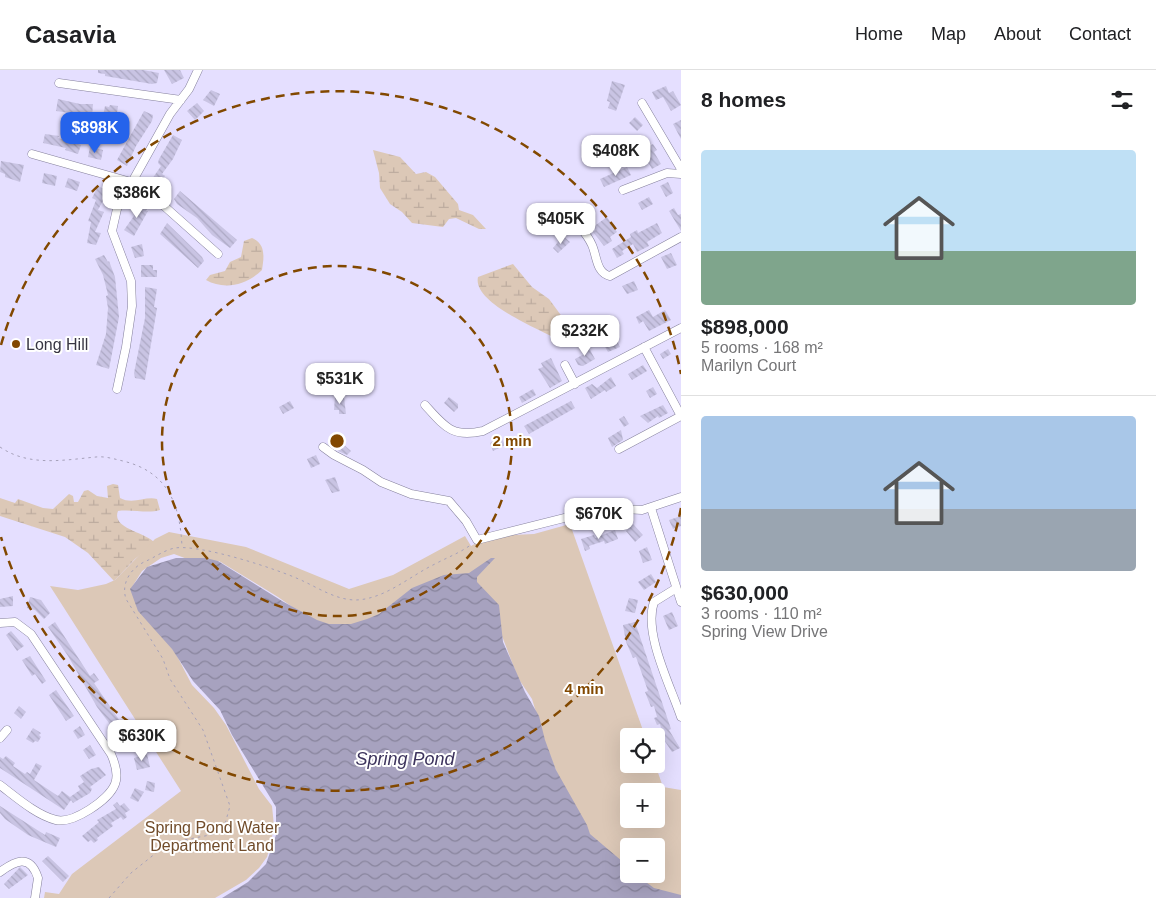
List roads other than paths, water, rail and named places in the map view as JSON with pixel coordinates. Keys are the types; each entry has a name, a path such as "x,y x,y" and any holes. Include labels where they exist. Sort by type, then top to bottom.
{"street":[{"path":"117,389 132,306 131,281 112,231 116,209 170,114 189,89 198,70"},
{"path":"59,83 181,100"},
{"path":"642,103 681,169"},
{"path":"32,154 131,182 164,206 218,254"},
{"path":"623,190 666,173 681,174"},
{"path":"580,227 591,242 600,270 607,276 622,271 681,237"},
{"path":"425,405 452,431 466,435 474,434 497,426 681,328"},
{"path":"619,449 681,416 644,347"},
{"path":"565,365 575,384"},
{"path":"323,447 334,456 363,470 381,482 411,494 449,501 466,520 477,540 604,508 642,510 681,497"},
{"path":"651,508 675,589 681,602"},
{"path":"675,589 654,602 651,618 656,644 681,717"},
{"path":"0,623 15,622 31,634 111,754 117,777 112,790 104,798 81,814 66,821 47,817 0,785"},
{"path":"0,738 7,730"},
{"path":"0,872 10,864 21,860 33,868 38,878 36,898"}],"water":[{"name":"Spring Pond","path":"176,558 206,558 218,561 282,601 317,620 329,624 351,624 379,614 412,588 444,575 469,573 491,558 495,558 477,577 477,582 499,605 503,642 525,692 539,716 556,770 587,825 590,834 620,859 620,883 647,883 654,888 681,895 681,898 222,898 248,882 266,864 276,835 276,807 232,735 220,710 193,681 172,649 138,611 130,589 147,567"}],"place":[{"name":"Long Hill","path":"16,344"}],"park label":[{"name":"Spring Pond Water Department Land","path":"212,836"}]}
